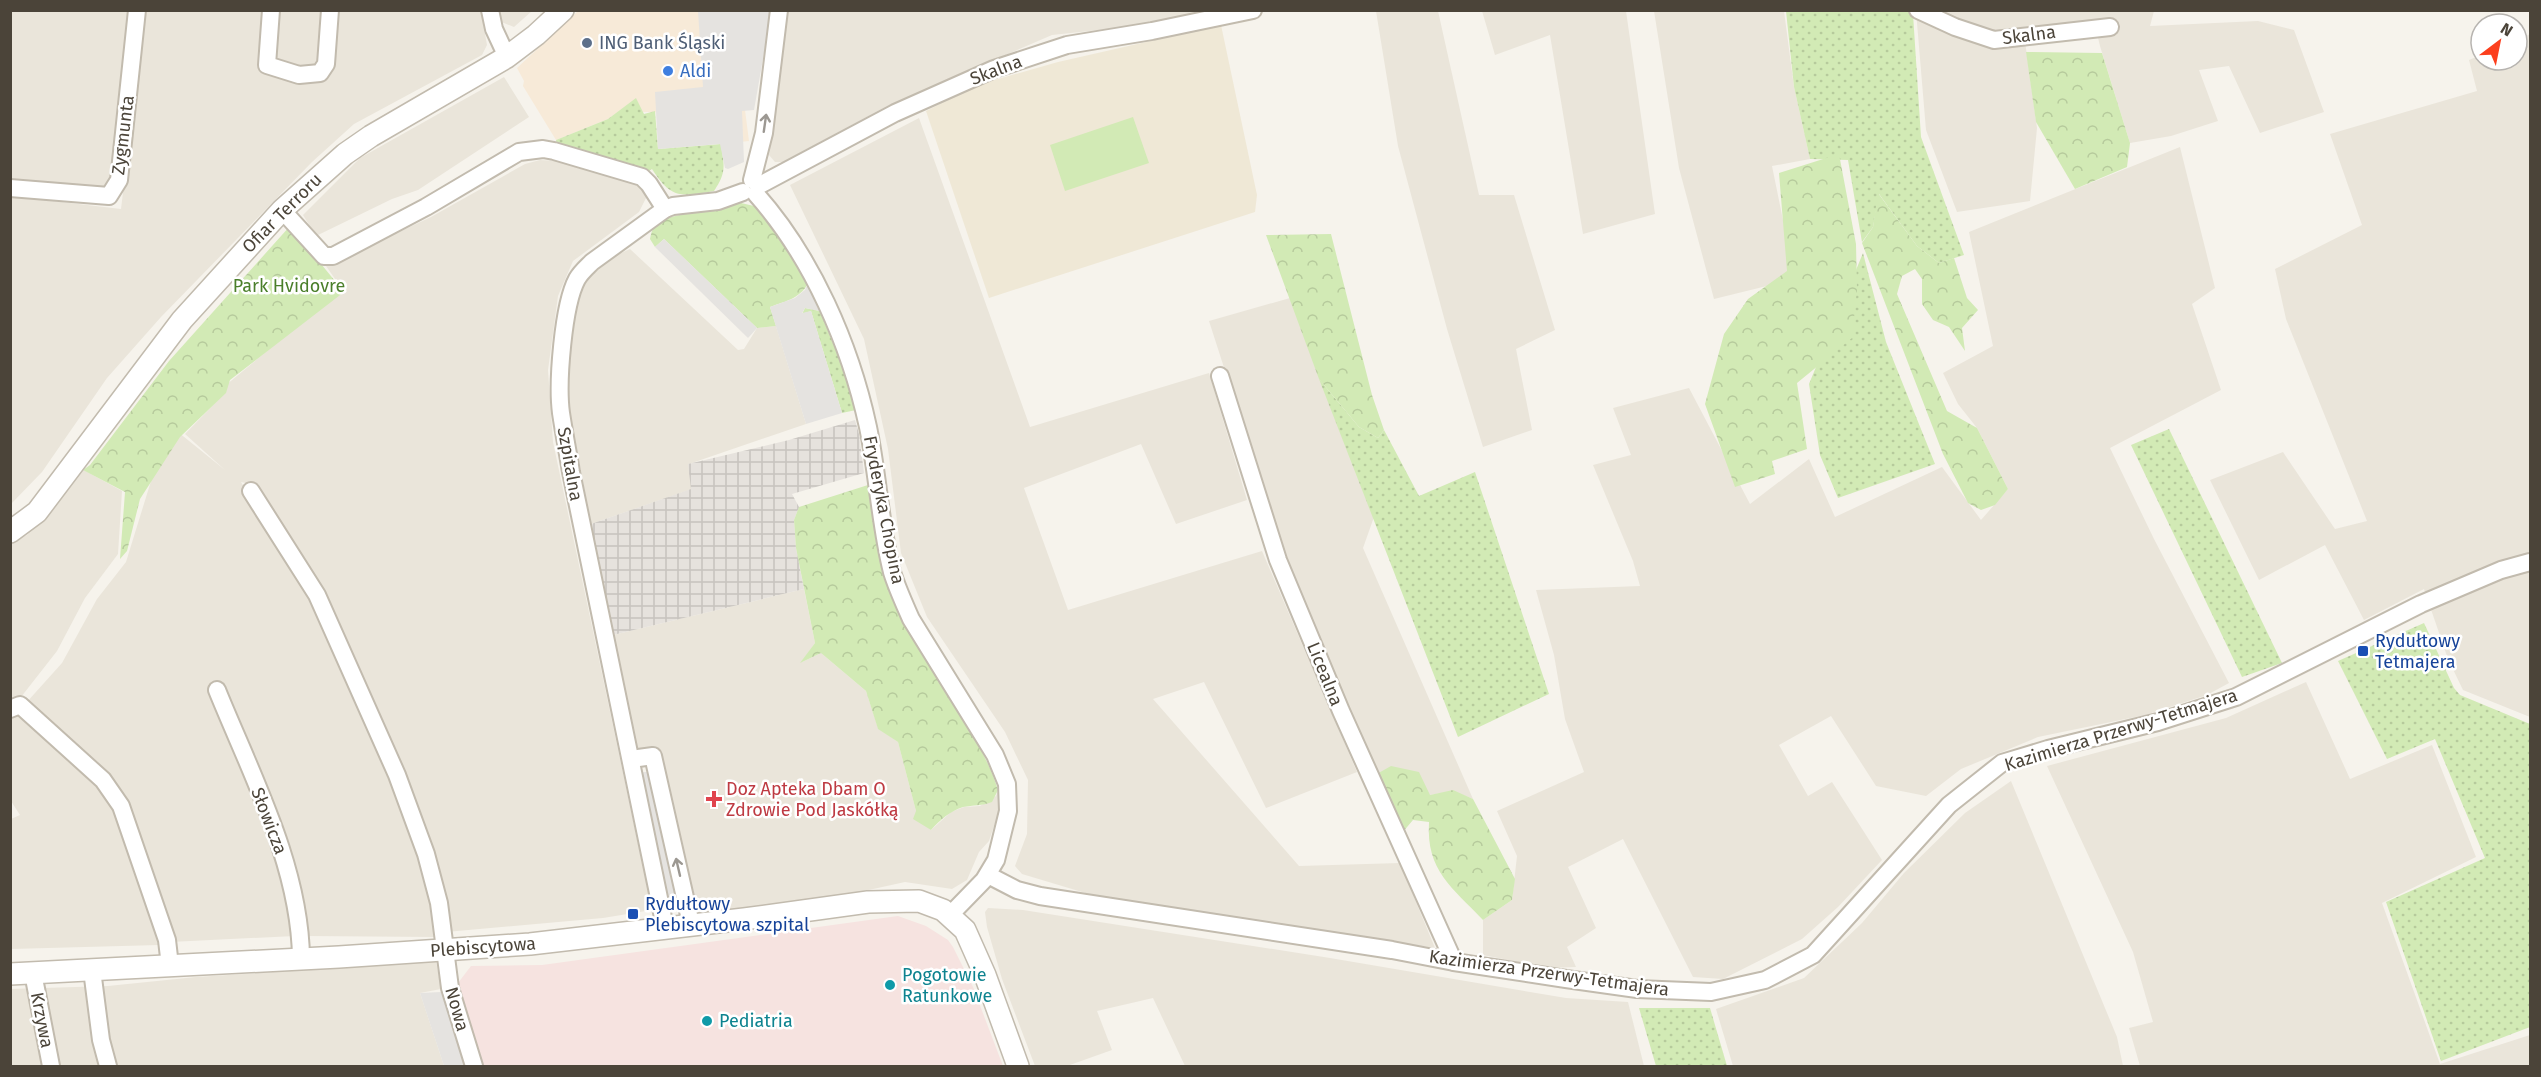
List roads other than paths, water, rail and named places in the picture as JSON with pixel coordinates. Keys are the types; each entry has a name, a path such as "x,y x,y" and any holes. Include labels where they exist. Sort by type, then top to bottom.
{"street":[{"name":"Zygmunta","path":"10,188 109,196 119,180 137,10"},
{"path":"271,10 267,65 299,75 320,72 326,64 330,10"},
{"path":"490,10 494,29 507,57"},
{"name":"Ofiar Terroru","path":"10,532 36,512 182,320 282,210 345,153 507,57 563,10"},
{"path":"752,188 764,133 779,10"},
{"name":"Skalna","path":"752,188 895,113 994,69 1066,45 1152,32 1228,13 1253,10"},
{"name":"Skalna","path":"1918,10 1955,27 1994,40 2110,27"},
{"path":"282,210 315,249 324,256 333,256 426,207 519,153 543,149 642,177 665,209"},
{"name":"Szpitalna","path":"665,927 571,472 561,410 560,375 568,309 577,280 592,262 665,209 718,201 752,188"},
{"name":"Fryderyka Chopina","path":"752,188 797,245 818,286 852,367 868,426 892,570 910,619 995,755 1006,784 1008,811 1002,842 988,875 950,915"},
{"name":"Licealna","path":"1220,376 1278,560 1341,711 1454,962"},
{"name":"Nowa","path":"251,491 316,595 398,775 426,854 439,903 443,950 450,988 474,1066"},
{"name":"Kazimierza Przerwy-Tetmajera","path":"988,875 1017,890 1040,896 1637,989 1711,992 1765,980 1813,955 1949,805 2002,763 2158,722 2236,697 2421,604 2501,570 2530,562"},
{"name":"Słowicza","path":"217,690 276,835 293,888 301,958"},
{"path":"10,709 20,705 66,744 103,780 121,806 167,940 170,966"},
{"path":"631,759 653,756 691,924"},
{"name":"Plebiscytowa","path":"10,974 530,944 868,902 903,900 932,905 950,915"},
{"path":"950,915 965,930 970,940 985,975 1017,1066"},
{"path":"92,970 101,1040 108,1066"},
{"name":"Krzywa","path":"33,973 51,1066"}],"place":[{"name":"ING Bank Śląski","path":"587,43"},
{"name":"Aldi","path":"668,71"},
{"name":"Rydułtowy Tetmajera","path":"2363,651"},
{"name":"Doz Apteka Dbam O Zdrowie Pod Jaskółką","path":"714,799"},
{"name":"Rydułtowy Plebiscytowa szpital","path":"633,914"},
{"name":"Pogotowie Ratunkowe","path":"890,985"},
{"name":"Pediatria","path":"707,1021"}],"park label":[{"name":"Park Hvidovre","path":"289,286"}]}
